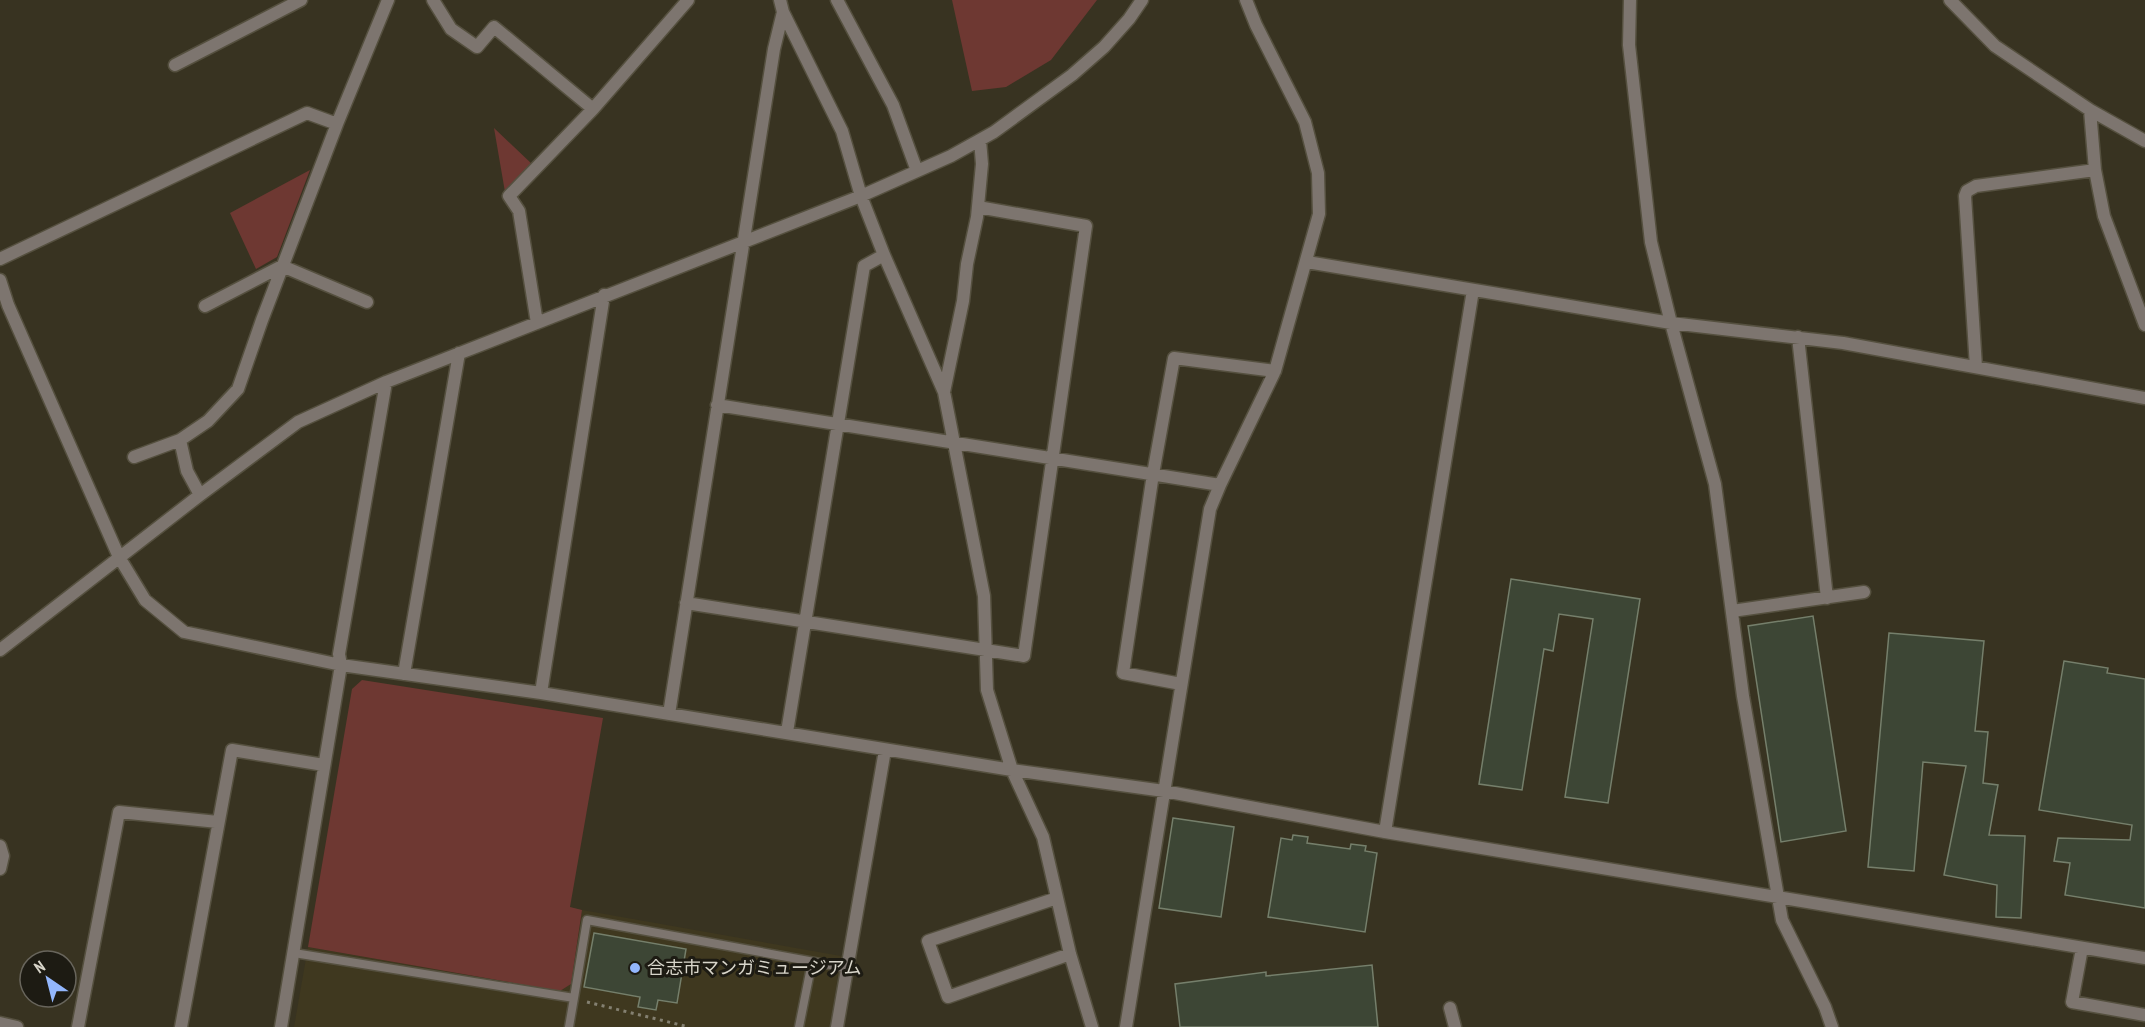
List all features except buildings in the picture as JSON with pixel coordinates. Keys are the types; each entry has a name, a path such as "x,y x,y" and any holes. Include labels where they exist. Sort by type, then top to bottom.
{"street":[{"path":"175,65 301,0"},
{"path":"134,457 180,440 208,421 238,390 282,266 387,3 374,0"},
{"path":"433,0 451,28 477,47 494,27 593,109"},
{"path":"537,323 519,211 509,196 593,109 688,0"},
{"path":"837,0 893,105 917,171"},
{"path":"0,650 298,422 386,382 861,196 980,140 1072,75 1104,47 1129,19 1142,0"},
{"path":"1126,1027 1210,509 1275,371 1319,214 1318,173 1305,122 1256,25 1246,0"},
{"path":"1630,0 1629,45 1651,242 1715,484 1743,696 1777,896 1782,920 1825,1007 1832,1027"},
{"path":"1950,0 1995,46 2090,110 2145,141"},
{"path":"781,6 842,131 861,196 884,255 944,392 984,596 987,690 1012,770 1043,837 1070,954 1092,1027"},
{"path":"669,714 781,6"},
{"path":"2090,110 2095,170 2104,216 2145,325"},
{"path":"0,259 307,113 337,124"},
{"path":"944,392 963,301 967,264 978,207 982,164 980,140"},
{"path":"1976,367 1965,196 1967,191 1976,186 2095,170"},
{"path":"686,603 1024,656 1086,226 978,207"},
{"path":"787,732 864,266 884,255"},
{"path":"1307,262 1671,323 1843,343 2145,398"},
{"path":"282,266 367,302"},
{"path":"205,306 282,266"},
{"path":"0,280 4,307 119,557 145,600 184,632 341,664 541,693 1012,770 1164,791 1385,832 2145,958"},
{"path":"1385,832 1473,290"},
{"path":"541,693 604,295"},
{"path":"1798,337 1827,598"},
{"path":"404,674 459,353"},
{"path":"1181,684 1123,673 1153,474 1174,358 1275,371"},
{"path":"281,1027 341,664 339,654 386,382"},
{"path":"717,405 1220,484"},
{"path":"180,440 187,471 200,495"},
{"path":"1732,611 1864,592"},
{"path":"181,1027 232,750 324,765"},
{"path":"837,1027 885,750"},
{"path":"78,1027 119,812 218,822"},
{"path":"0,846 3,856 0,868"},
{"path":"1057,898 928,941 948,997 1070,954"},
{"path":"2082,948 2072,1002 2145,1015"},
{"path":"1450,1008 1455,1027"},
{"path":"0,1023 17,1027"}],"lane":[{"path":"569,1027 587,920 847,968"},
{"path":"294,953 574,998"},
{"path":"799,1027 812,962"}],"path":[{"path":"574,998 689,1027"}],"shaded area":[{"path":"952,0 1097,0 1051,60 1006,87 972,91"},
{"path":"494,128 533,165 505,192"},
{"path":"310,170 277,257 256,269 230,213"},
{"path":"362,680 603,718 570,907 582,910 571,984 560,991 308,947 352,689"},
{"path":"582,910 841,956 830,1027 294,1027 308,947 560,991 571,984"}],"place":[{"name":"合志市マンガミュージアム","path":"635,968"}]}
